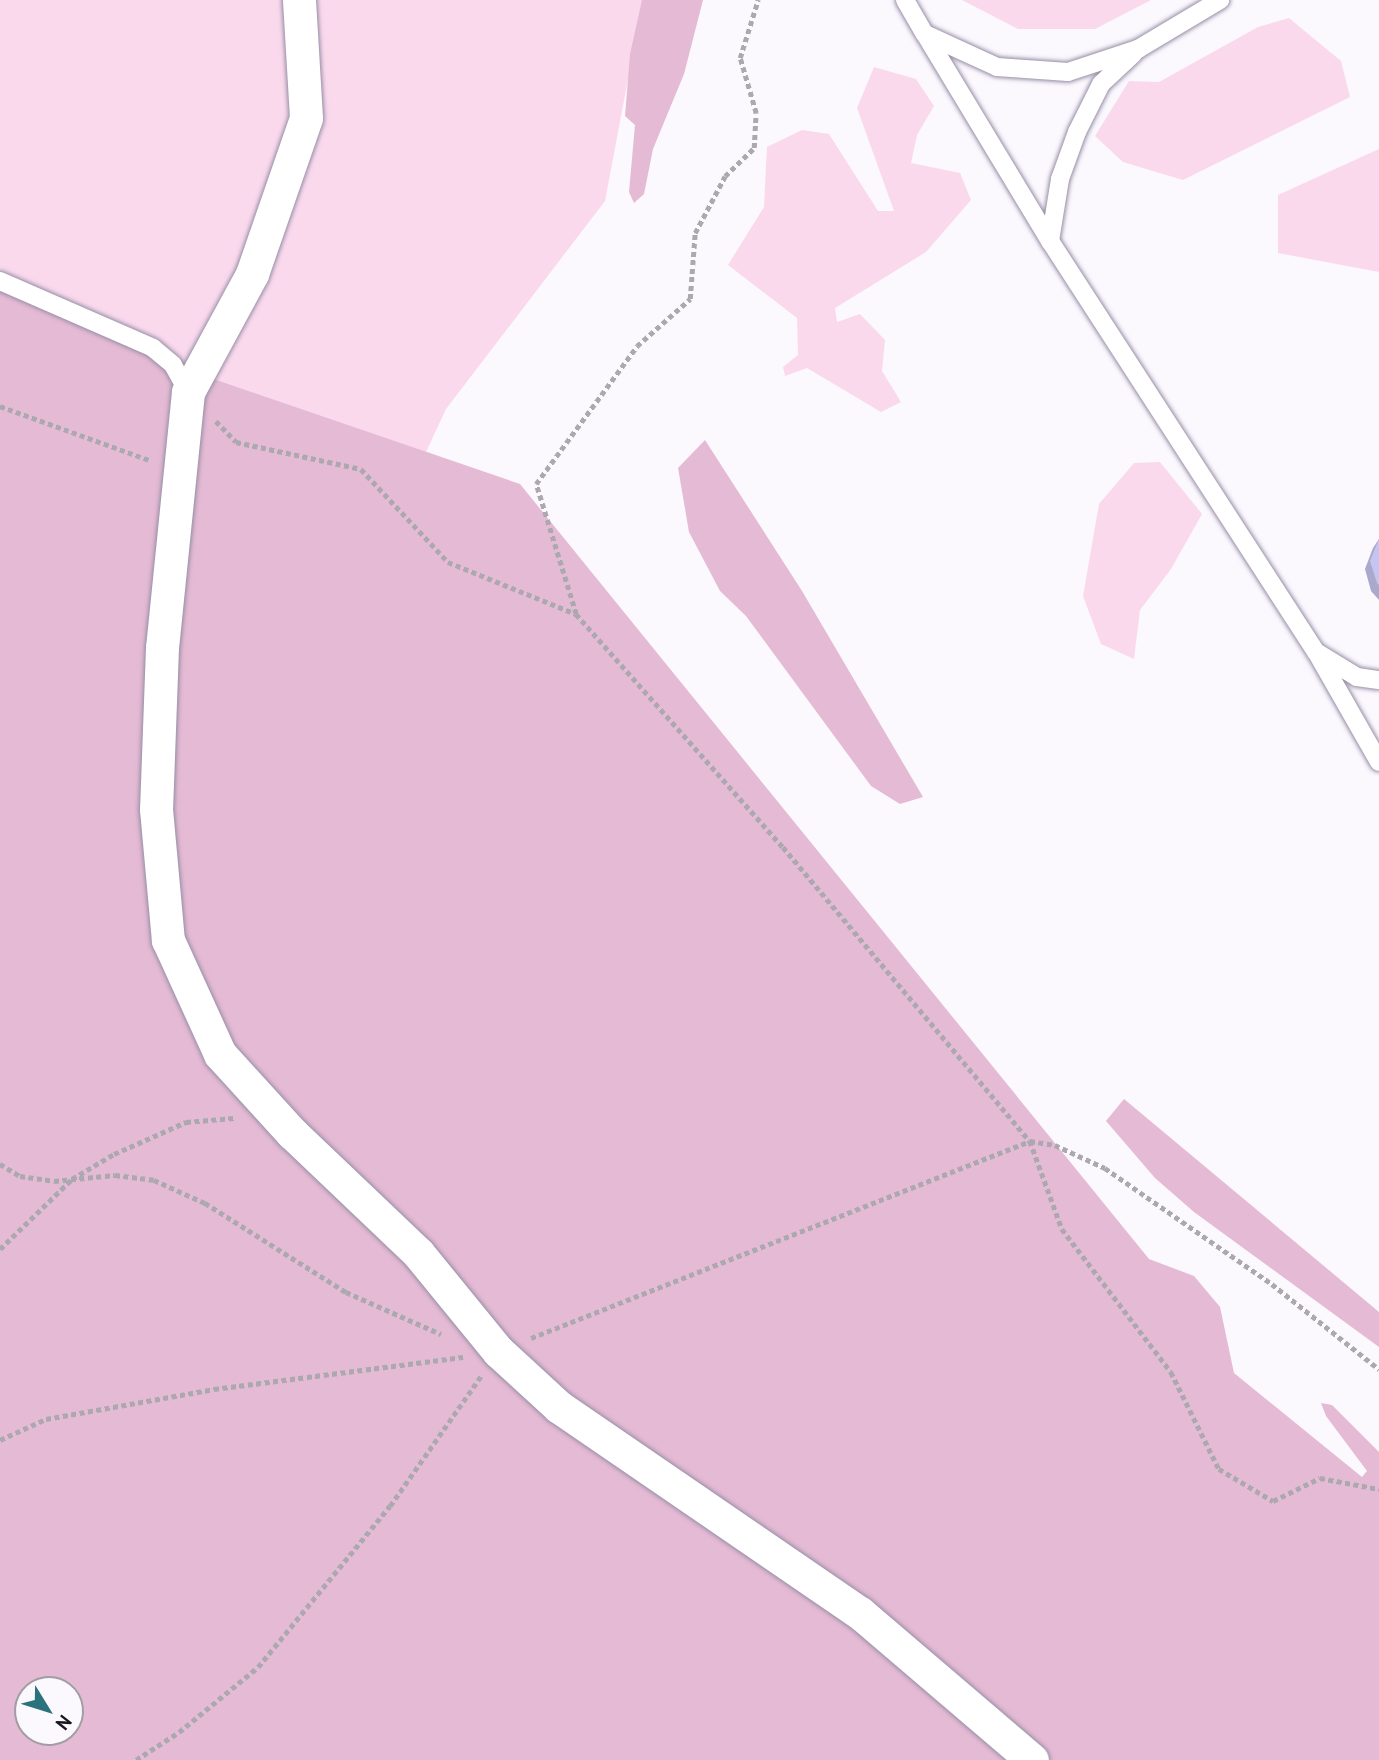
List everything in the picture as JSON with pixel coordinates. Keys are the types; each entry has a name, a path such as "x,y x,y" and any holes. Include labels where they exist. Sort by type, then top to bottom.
{"street":[{"path":"299,0 306,118 253,274 188,392 162,647 156,809 168,940 220,1054 292,1133 418,1253 498,1351 559,1407 860,1613 1032,1760"}],"lane":[{"path":"905,0 1050,241 1316,652 1379,762"},
{"path":"1050,241 1060,179 1077,132 1101,84 1138,50 1220,0"},
{"path":"925,34 997,67 1068,72 1138,50"},
{"path":"0,281 153,348 173,365 188,392"},
{"path":"1316,652 1356,677 1379,680"}],"path":[{"path":"758,0 740,58 756,113 754,148 725,176 695,233 690,299 637,346 536,484 576,614 783,847 1030,1141 1062,1229 1171,1372 1219,1469 1273,1501 1320,1478 1379,1489"},
{"path":"188,392 236,442 362,469 448,562 576,614"},
{"path":"0,406 180,471"},
{"path":"0,1249 72,1179 186,1122 238,1118"},
{"path":"0,1440 46,1419 188,1394 498,1351 1030,1141 1055,1145 1105,1168 1272,1284 1379,1369"},
{"path":"0,1164 20,1176 72,1179 116,1175 154,1180 205,1203 346,1292 448,1336"},
{"path":"136,1760 179,1732 258,1667 390,1506 498,1351"}],"shaded area":[{"path":"0,0 643,0 605,201 446,409 426,452 173,365 0,274"},
{"path":"642,0 703,0 684,74 653,149 644,194 634,203 629,192 635,125 625,116 630,54"},
{"path":"962,0 1151,0 1095,29 1018,29"},
{"path":"1289,18 1341,61 1350,97 1183,180 1123,162 1095,136 1129,81 1159,82 1258,27"},
{"path":"874,67 916,79 934,106 917,135 911,163 960,173 971,200 926,252 835,308 837,322 860,314 885,340 882,371 901,402 881,412 807,368 785,376 783,367 798,355 797,318 728,265 764,207 767,147 802,130 829,134 878,211 894,211 857,108"},
{"path":"1379,149 1379,272 1278,253 1278,195"},
{"path":"0,274 173,365 520,484 1149,1259 1194,1276 1220,1307 1234,1373 1362,1477 1367,1471 1326,1416 1321,1403 1332,1405 1379,1452 1379,1760 0,1760"},
{"path":"705,440 802,591 923,797 900,804 871,786 746,616 720,591 689,532 678,468"},
{"path":"1160,462 1202,514 1171,569 1140,610 1134,659 1101,644 1083,596 1099,504 1134,463"},
{"path":"1124,1099 1379,1312 1379,1347 1194,1212 1155,1178 1106,1121"}],"building":[{"path":"1379,539 1379,585 1370,561"}]}
